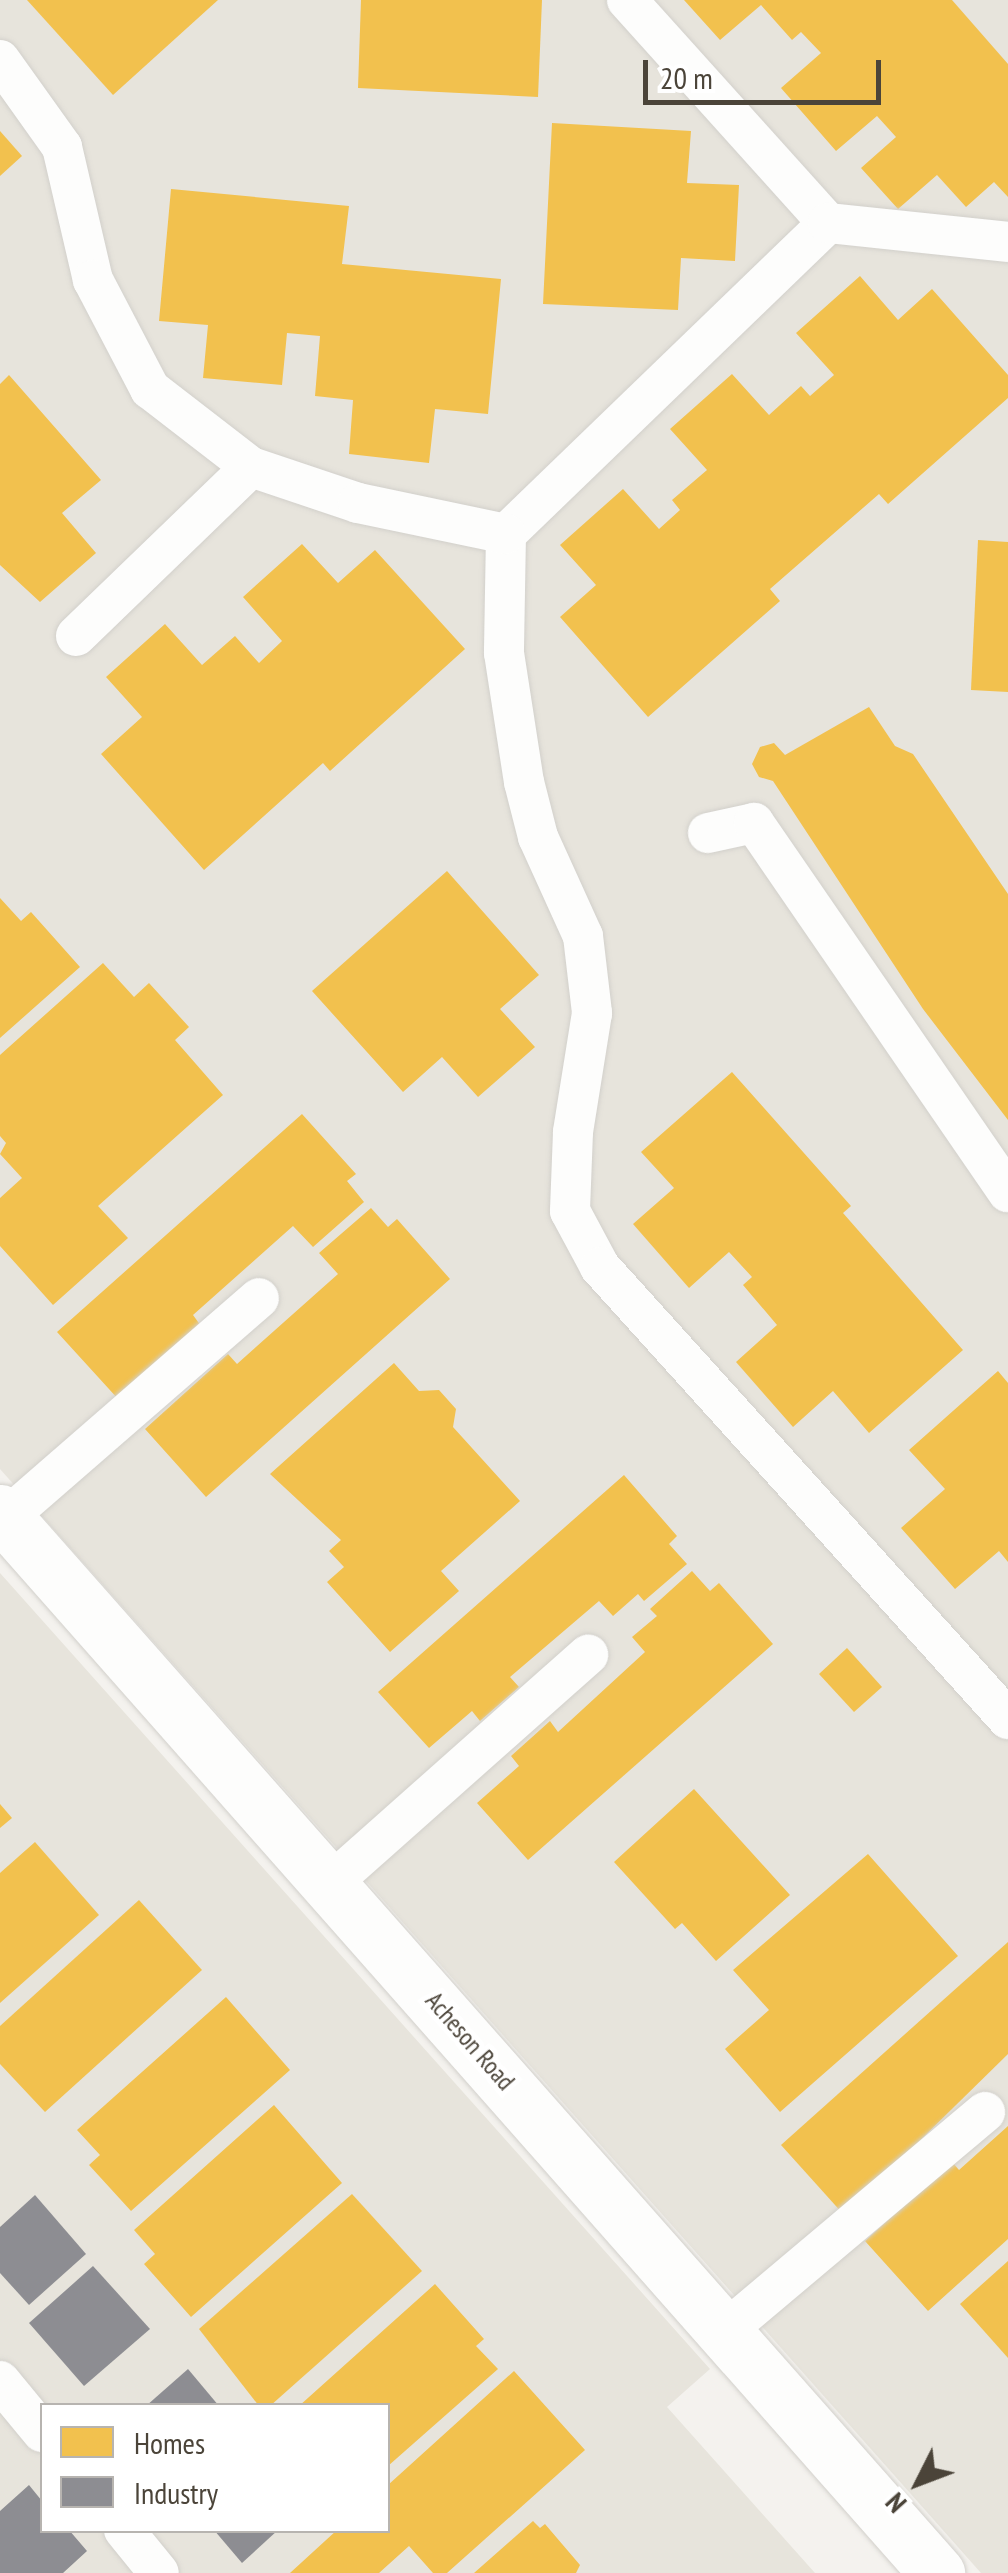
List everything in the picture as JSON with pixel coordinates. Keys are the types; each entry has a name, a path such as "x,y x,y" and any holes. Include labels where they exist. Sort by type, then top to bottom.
{"street":[{"name":"Acheson Road","path":"3,1515 938,2573"}],"lane":[{"path":"627,0 828,222 1008,242"},
{"path":"0,60 62,148 93,280 150,389 251,468 358,503 506,534"},
{"path":"828,222 506,534 504,654 524,782 538,837 582,936 592,1013 574,1132 570,1211 600,1267 1008,1719"},
{"path":"76,636 251,468"},
{"path":"708,833 754,823 1008,1192"},
{"path":"3,1515 259,1298"},
{"path":"331,1883 588,1655"},
{"path":"725,2331 985,2112"},
{"path":"0,2381 40,2430"},
{"path":"126,2533 159,2573"}],"shaded area":[{"path":"0,0 1008,0 1008,2573 981,2573 0,1469"},
{"path":"0,1573 710,2369 667,2407 815,2573 0,2573"}],"building: Homes":[{"path":"27,0 218,0 113,95"},
{"path":"361,0 542,0 538,97 358,88"},
{"path":"684,0 952,0 1008,64 1008,197 994,182 966,207 937,175 898,209 861,168 896,137 877,116 836,151 781,88 821,53 801,32 792,40 761,5 720,40"},
{"path":"552,123 691,131 687,183 739,185 735,261 681,258 678,310 543,304"},
{"path":"0,131 22,156 0,176"},
{"path":"171,189 349,206 342,264 501,279 488,414 435,409 429,463 349,454 353,400 315,396 320,336 287,333 282,385 203,378 208,325 159,321"},
{"path":"860,276 898,320 932,289 1008,375 1008,398 888,504 879,494 770,589 780,601 648,717 560,617 596,585 560,545 623,489 659,529 680,510 672,500 707,470 670,429 732,374 769,415 801,386 810,396 834,375 796,333"},
{"path":"9,375 101,480 62,513 96,553 40,602 0,565 0,384"},
{"path":"978,540 1008,542 1008,692 971,690"},
{"path":"302,544 338,583 375,550 465,649 330,771 323,763 204,870 101,754 142,717 106,677 165,624 202,665 235,636 259,663 282,641 243,597"},
{"path":"869,707 895,746 913,754 1008,894 1008,1120 923,1009 773,781 759,777 752,764 760,747 774,743 785,755"},
{"path":"447,871 539,975 500,1009 535,1047 478,1097 442,1057 403,1092 312,991"},
{"path":"0,898 21,921 31,912 80,967 0,1038"},
{"path":"103,963 134,997 149,983 189,1027 175,1040 223,1095 98,1206 128,1238 53,1305 0,1246 0,1198 22,1178 0,1154 6,1143 0,1136 0,1055"},
{"path":"732,1072 851,1206 843,1213 963,1350 869,1433 833,1391 793,1427 736,1362 777,1325 743,1285 752,1277 729,1252 689,1288 633,1224 674,1188 641,1152"},
{"path":"302,1114 356,1174 347,1181 364,1202 313,1247 293,1226 193,1315 201,1326 119,1400 57,1332"},
{"path":"371,1208 388,1227 397,1219 450,1279 206,1497 145,1429 228,1354 237,1364 338,1274 319,1253"},
{"path":"394,1363 419,1391 439,1390 456,1409 453,1427 520,1501 441,1571 459,1591 390,1652 327,1582 344,1567 329,1551 341,1540 270,1474"},
{"path":"998,1371 1008,1383 1008,1562 999,1551 955,1589 901,1528 945,1489 909,1450"},
{"path":"624,1475 677,1536 669,1544 687,1564 644,1601 638,1594 613,1616 599,1601 510,1677 519,1687 480,1721 472,1711 429,1748 378,1692"},
{"path":"692,1571 710,1591 719,1583 773,1644 528,1860 477,1803 519,1766 511,1756 550,1721 558,1732 645,1652 632,1637 657,1616 650,1609"},
{"path":"847,1648 882,1687 854,1712 819,1674"},
{"path":"694,1789 790,1895 716,1961 682,1923 675,1929 614,1862"},
{"path":"0,1804 12,1818 0,1828"},
{"path":"35,1842 99,1915 0,2003 0,1873"},
{"path":"868,1854 958,1956 780,2112 725,2049 769,2010 733,1970"},
{"path":"139,1900 202,1970 45,2112 0,2064 0,2026"},
{"path":"1008,1942 1008,2054 844,2215 781,2145"},
{"path":"226,1997 290,2070 131,2211 89,2165 100,2155 77,2130"},
{"path":"274,2105 342,2183 191,2317 144,2264 155,2254 134,2230"},
{"path":"1008,2126 1008,2239 928,2311 865,2241 952,2162 959,2170"},
{"path":"352,2194 422,2271 273,2403 257,2403 199,2329"},
{"path":"1008,2261 1008,2358 960,2304"},
{"path":"435,2284 484,2339 476,2346 498,2369 390,2464 390,2403 302,2403"},
{"path":"514,2371 585,2450 447,2573 433,2573 409,2546 379,2573 290,2573 334,2533 390,2533 390,2483"},
{"path":"533,2521 540,2528 545,2524 580,2565 576,2573 474,2573"}],"building: Industry":[{"path":"35,2195 86,2254 29,2305 0,2273 0,2227"},
{"path":"93,2266 150,2329 84,2386 29,2323"},
{"path":"188,2369 216,2403 149,2403"},
{"path":"29,2485 40,2499 40,2533 72,2533 87,2551 63,2573 0,2573 0,2511"},
{"path":"217,2533 275,2533 242,2563"}]}
